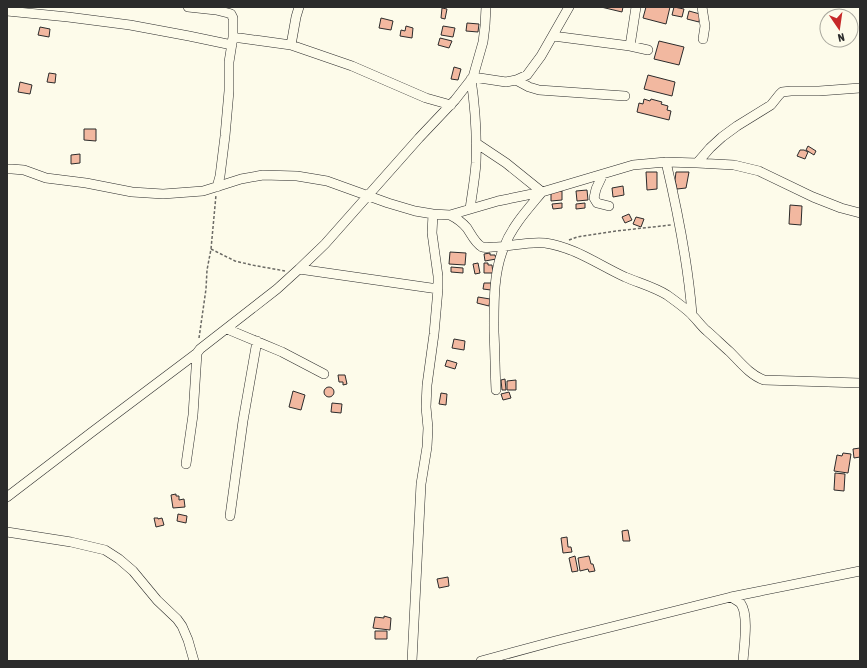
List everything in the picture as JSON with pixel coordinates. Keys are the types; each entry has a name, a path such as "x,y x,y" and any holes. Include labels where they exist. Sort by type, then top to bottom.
{"street":[{"path":"188,7 216,10 231,14 233,18 233,41 228,62 229,91 225,136 220,176 217,187"},
{"path":"291,45 299,7"},
{"path":"470,209 476,164 472,78 483,42 486,7"},
{"path":"472,78 506,82 527,76 541,56 569,7"},
{"path":"630,46 636,7"},
{"path":"702,7 705,26 703,39"},
{"path":"7,11 68,17 189,36 291,45 352,66 426,98 450,105"},
{"path":"553,36 630,46 648,50"},
{"path":"7,497 199,351 277,289 297,271 325,244 450,105 472,78"},
{"path":"516,80 529,87 539,90 625,96"},
{"path":"697,162 722,137 771,105 782,92 860,88"},
{"path":"476,143 506,163 542,192"},
{"path":"7,169 24,170 46,178 86,183 132,192 163,194 203,191 241,179 263,175 297,176 327,181 388,204 415,211 450,215 498,201 542,192 633,165 666,162 697,162 734,165 759,171 812,197 841,208 860,213"},
{"path":"666,162 687,262 692,314"},
{"path":"603,174 596,189 594,198 597,203 609,206"},
{"path":"496,390 494,310 497,268 504,247 513,228 542,192"},
{"path":"412,661 421,484 427,447 427,385 438,289 438,276 432,233 433,214"},
{"path":"450,215 466,226 474,240 485,248 534,243 556,245 582,255 625,277 666,295 692,314 706,330 758,378 764,380 860,383"},
{"path":"297,271 438,289"},
{"path":"227,329 282,352 324,374"},
{"path":"230,516 256,341"},
{"path":"186,464 193,415 199,351"},
{"path":"7,532 71,542 105,550 120,559 133,571 157,600 177,619 188,640 194,661"},
{"path":"481,661 731,597 860,571"},
{"path":"731,597 740,602 744,608 743,661"}],"path":[{"path":"199,351 199,335 211,249 217,187"},
{"path":"556,245 577,237 651,227 679,225"},
{"path":"211,249 235,261 252,265 297,271"}],"building":[{"path":"601,7 623,7 622,12"},
{"path":"646,7 670,7 666,24 643,18"},
{"path":"674,7 684,9 682,17 672,15"},
{"path":"442,8 447,9 445,19 441,18"},
{"path":"689,11 700,14 699,22 687,19"},
{"path":"381,18 393,21 391,30 379,28"},
{"path":"467,23 479,24 478,32 466,31"},
{"path":"406,26 413,28 412,38 400,36 401,30 405,31"},
{"path":"443,26 455,28 453,37 441,35"},
{"path":"40,27 50,29 49,37 38,35"},
{"path":"440,38 452,41 449,48 438,45"},
{"path":"659,41 684,47 679,65 654,59"},
{"path":"454,67 461,69 458,80 451,79"},
{"path":"49,73 56,74 55,83 47,82"},
{"path":"648,75 675,82 672,96 644,89"},
{"path":"20,82 32,85 30,94 18,92"},
{"path":"644,99 662,102 661,104 668,106 667,110 671,111 669,120 637,112 639,103 643,104"},
{"path":"84,129 96,129 96,141 84,140"},
{"path":"808,146 816,151 814,155 806,150"},
{"path":"800,150 808,152 805,159 797,156"},
{"path":"80,154 80,163 71,164 71,155"},
{"path":"646,172 657,172 657,189 647,190"},
{"path":"676,172 689,172 686,188 677,189 675,180"},
{"path":"623,186 624,195 613,197 612,188"},
{"path":"587,190 588,200 577,201 576,191"},
{"path":"562,191 562,200 551,201 551,192"},
{"path":"562,203 562,208 553,209 552,204"},
{"path":"585,203 585,208 576,209 576,204"},
{"path":"790,205 802,206 801,225 789,224"},
{"path":"629,214 632,220 625,223 622,217"},
{"path":"636,217 644,219 641,227 633,224"},
{"path":"450,252 466,253 465,265 449,264"},
{"path":"490,253 490,255 495,255 496,259 485,261 484,254"},
{"path":"478,263 480,273 475,274 473,264"},
{"path":"484,263 492,265 493,273 484,273"},
{"path":"451,267 463,268 463,273 451,272"},
{"path":"484,283 491,283 491,290 483,289"},
{"path":"478,297 490,299 489,306 477,303"},
{"path":"454,339 465,341 464,350 452,348"},
{"path":"447,360 457,363 455,369 445,366"},
{"path":"338,375 345,375 347,384 343,385 343,382 339,382"},
{"path":"505,379 506,390 502,390 501,380"},
{"path":"516,380 516,390 507,390 507,381"},
{"path":"327,387 331,387 333,388 333,396 327,397 324,394 324,390"},
{"path":"293,391 305,395 301,410 289,407"},
{"path":"509,392 511,398 503,400 501,394"},
{"path":"441,393 447,394 446,405 439,404"},
{"path":"332,403 342,404 341,413 331,412"},
{"path":"860,448 860,457 854,458 853,449"},
{"path":"843,453 851,454 848,473 834,471 837,455 842,456"},
{"path":"835,473 845,474 844,491 834,490"},
{"path":"176,494 176,496 179,496 179,500 184,499 185,507 173,508 171,495"},
{"path":"178,514 187,516 186,523 177,521"},
{"path":"154,518 162,518 164,525 156,527"},
{"path":"628,530 630,541 623,541 622,531"},
{"path":"567,537 568,547 571,547 572,552 563,553 561,538"},
{"path":"575,556 578,571 572,572 569,558"},
{"path":"589,556 595,571 589,572 588,569 580,571 578,558"},
{"path":"448,577 449,586 439,588 437,579"},
{"path":"384,616 391,618 390,630 373,628 375,617 384,618"},
{"path":"375,631 387,631 387,639 375,639"}]}
